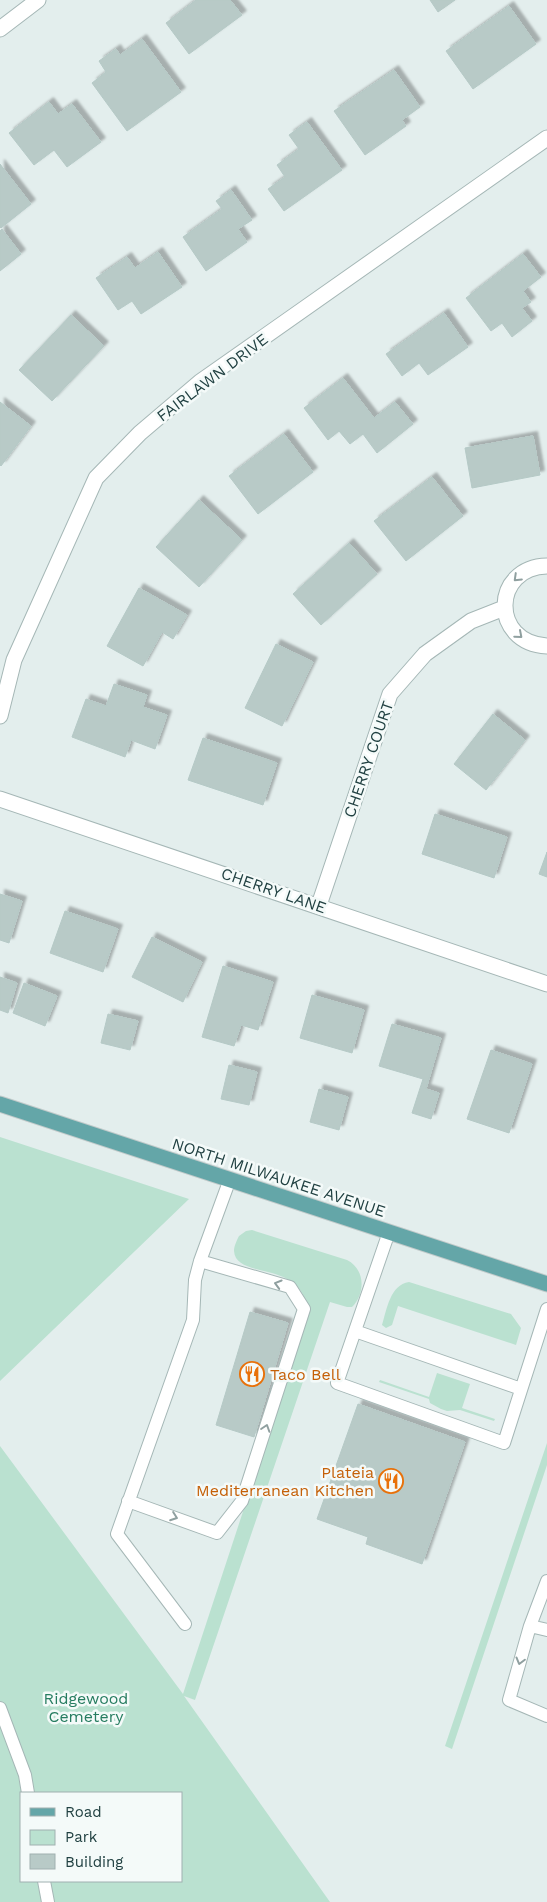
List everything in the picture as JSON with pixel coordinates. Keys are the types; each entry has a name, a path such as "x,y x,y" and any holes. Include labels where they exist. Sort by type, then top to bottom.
{"main road":[{"name":"NORTH MILWAUKEE AVENUE","path":"0,1104 547,1284"}],"street":[{"path":"0,30 38,0"},
{"name":"FAIRLAWN DRIVE","path":"0,716 14,660 96,478 140,433 200,382 547,138"},
{"path":"547,566 532,568 521,574 512,583 506,595 504,608 507,621 514,632 524,640 536,645 547,646"},
{"name":"CHERRY COURT","path":"319,905 390,694 424,654 471,621 504,608"},
{"name":"CHERRY LANE","path":"0,798 547,984"}],"lane":[{"path":"185,1624 117,1534 193,1320 195,1280 230,1179"},
{"path":"389,1232 336,1384 504,1443 547,1309"},
{"path":"128,1501 217,1533 242,1501 304,1309 290,1287 200,1261"},
{"path":"355,1331 521,1389"},
{"path":"547,1581 530,1626 509,1700 547,1716"},
{"path":"530,1626 547,1630"},
{"path":"0,1708 24,1774 28,1792"},
{"path":"44,1882 48,1902"}],"green space":[{"path":"0,1137 189,1199 0,1381"},
{"name":"Ridgewood Cemetery","path":"252,1230 347,1260 357,1269 362,1282 360,1295 352,1307 330,1302 195,1700 184,1696 330,1902 0,1902 0,1446 183,1694 308,1314 304,1296 295,1285 284,1277 246,1266 238,1260 234,1251 239,1236 246,1231"},
{"path":"409,1282 511,1314 521,1328 516,1345 398,1306 392,1325 386,1328 382,1325 393,1293 397,1288"},
{"path":"437,1373 470,1384 462,1408 495,1419 494,1421 460,1410 447,1411 441,1409 430,1403 429,1399 379,1382 380,1380 429,1397"},
{"path":"547,1443 547,1465 452,1749 445,1746"}],"building":[{"path":"196,0 230,0 242,15 189,54 166,23"},
{"path":"430,0 455,0 438,12"},
{"path":"509,6 536,44 473,89 446,51"},
{"path":"142,39 181,92 127,131 92,83 106,72 99,61 116,49 120,55"},
{"path":"394,70 420,107 402,120 406,126 365,155 334,111"},
{"path":"49,102 58,114 72,104 101,142 67,167 54,150 34,165 9,133"},
{"path":"307,122 342,170 284,211 268,189 285,177 277,165 299,149 289,135"},
{"path":"0,164 31,204 1,228 0,227"},
{"path":"231,190 252,220 238,229 247,242 206,271 183,237 222,209 216,201"},
{"path":"2,229 21,254 0,271 0,231"},
{"path":"158,252 182,287 141,314 132,301 118,310 96,278 127,257 135,268"},
{"path":"523,254 541,277 523,291 531,302 522,308 532,321 512,337 502,323 491,331 466,298"},
{"path":"444,313 468,347 428,375 419,363 402,376 386,354"},
{"path":"71,315 104,346 52,401 19,370"},
{"path":"343,378 374,418 395,402 413,424 377,453 363,434 350,444 339,431 328,440 304,408"},
{"path":"0,402 31,426 1,466 0,465"},
{"path":"284,434 313,472 258,514 229,476"},
{"path":"533,436 540,475 472,488 465,448"},
{"path":"432,477 463,516 406,561 374,521"},
{"path":"199,500 242,540 199,587 156,547"},
{"path":"349,543 377,574 321,625 293,594"},
{"path":"139,588 187,615 173,639 162,632 143,666 107,646"},
{"path":"276,644 313,662 282,726 245,708"},
{"path":"114,684 147,695 143,707 167,715 155,749 131,740 125,757 72,737 86,699 106,706"},
{"path":"493,714 525,740 486,790 454,764"},
{"path":"203,738 277,763 263,805 188,780"},
{"path":"435,814 507,837 494,878 422,854"},
{"path":"547,852 547,877 539,874"},
{"path":"0,894 22,901 9,943 0,940"},
{"path":"65,911 118,929 103,972 50,953"},
{"path":"152,937 202,962 183,1002 132,977"},
{"path":"223,966 273,982 258,1030 241,1025 234,1046 202,1037"},
{"path":"0,977 17,983 8,1013 0,1010"},
{"path":"24,983 57,996 45,1026 13,1013"},
{"path":"312,995 364,1010 352,1053 300,1038"},
{"path":"108,1014 138,1021 130,1050 101,1043"},
{"path":"392,1024 441,1038 426,1089 439,1093 431,1119 412,1113 423,1079 379,1066"},
{"path":"491,1050 532,1064 509,1133 467,1119"},
{"path":"229,1065 257,1072 249,1105 221,1099"},
{"path":"319,1089 348,1097 339,1130 310,1122"},
{"name":"Taco Bell","path":"250,1312 288,1323 254,1437 216,1425"},
{"name":"Plateia Mediterranean Kitchen","path":"358,1404 465,1442 422,1564 366,1544 368,1537 317,1519"}],"place":[{"name":"Taco Bell","path":"252,1374"},
{"name":"Plateia Mediterranean Kitchen","path":"391,1481"}]}
